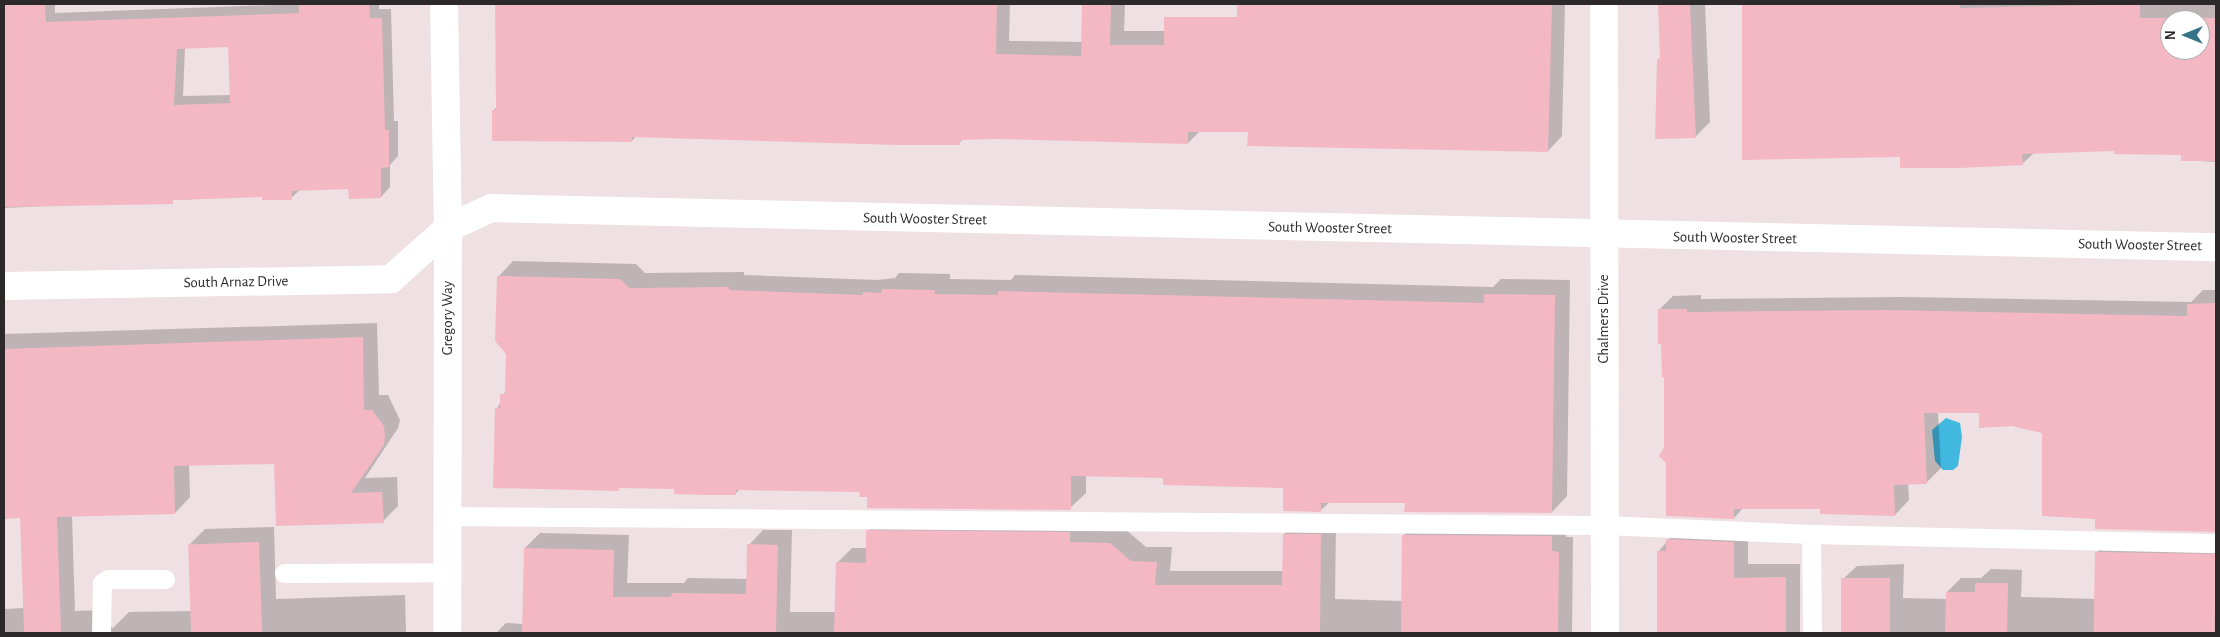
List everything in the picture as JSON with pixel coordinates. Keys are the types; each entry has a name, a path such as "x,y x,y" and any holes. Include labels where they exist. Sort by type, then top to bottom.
{"street":[{"name":"Gregory Way","path":"444,4 448,228 447,633"},
{"name":"Chalmers Drive","path":"1604,4 1605,633"},
{"name":"South Wooster Street","path":"448,228 491,208 1604,235 2216,247"},
{"name":"South Arnaz Drive","path":"4,286 391,279 448,228"}],"lane":[{"path":"448,516 1605,525 1811,534 2216,543"},
{"path":"1811,534 1812,633"},
{"path":"284,573 448,572"},
{"path":"101,633 102,582 108,579 165,579"}],"water":[{"path":"1946,418 1960,423 1962,437 1958,466 1953,470 1943,470 1935,461 1932,430"}],"building":[{"path":"4,4 45,4 46,22 299,13 299,4 369,4 370,18 382,18 385,130 389,130 389,167 381,168 381,198 349,199 348,189 292,191 292,200 262,200 262,197 173,200 173,204 4,207","holes":["228,47 230,103 174,105 177,49"]},
{"path":"495,4 997,4 996,54 1081,56 1082,4 1111,4 1110,45 1164,45 1164,17 1237,17 1237,4 1552,4 1548,152 1247,146 1248,132 1188,132 1188,144 994,139 960,140 960,145 897,145 632,137 632,142 492,141 492,110 496,110"},
{"path":"1658,4 1690,4 1696,138 1655,139 1657,59 1660,59"},
{"path":"1742,4 1960,4 1960,8 2140,4 2140,18 2160,18 2160,60 2210,60 2210,18 2216,18 2216,161 2181,161 2181,155 2114,154 2114,151 2022,154 2023,165 1900,168 1900,157 1742,160"},
{"path":"497,276 620,279 629,288 729,287 729,290 863,295 863,292 881,293 882,289 935,290 935,294 998,295 998,291 1484,303 1484,294 1555,295 1552,513 1404,512 1405,503 1321,503 1321,512 1283,511 1283,488 1163,485 1163,478 1071,476 1071,510 867,508 867,497 859,497 860,492 736,490 736,495 710,495 674,494 674,489 619,488 619,491 493,488 495,408 500,408 500,394 505,394 506,354 495,341"},
{"path":"2216,303 2216,532 2095,529 2095,519 2042,516 2042,433 2012,426 1979,428 1979,413 1924,413 1927,484 1894,485 1895,516 1820,514 1820,509 1734,509 1734,519 1666,516 1666,463 1659,456 1664,447 1664,377 1662,377 1661,344 1658,344 1658,309 1687,309 1687,312 1888,310 2187,316 2187,304"},
{"path":"363,337 364,410 372,410 384,426 385,436 384,445 351,493 382,492 384,523 276,526 274,464 174,466 175,514 57,517 61,633 24,633 20,518 4,519 4,349"},
{"path":"866,530 1070,532 1070,542 1110,543 1131,561 1157,562 1155,585 1282,585 1283,534 1321,534 1320,633 834,633 836,562 866,563"},
{"path":"1402,535 1552,536 1552,551 1559,552 1558,633 1401,633"},
{"path":"1666,539 1734,542 1734,578 1786,577 1786,633 1657,633 1657,551 1666,551"},
{"path":"259,542 262,633 191,633 188,544"},
{"path":"747,544 778,545 776,633 522,633 524,548 614,550 613,597 671,597 672,593 746,594"},
{"path":"2095,552 2216,554 2215,633 2094,633"},
{"path":"1841,578 1890,578 1890,633 1841,633"},
{"path":"1975,583 2008,583 2007,633 1945,633 1946,592 1975,592"}]}
